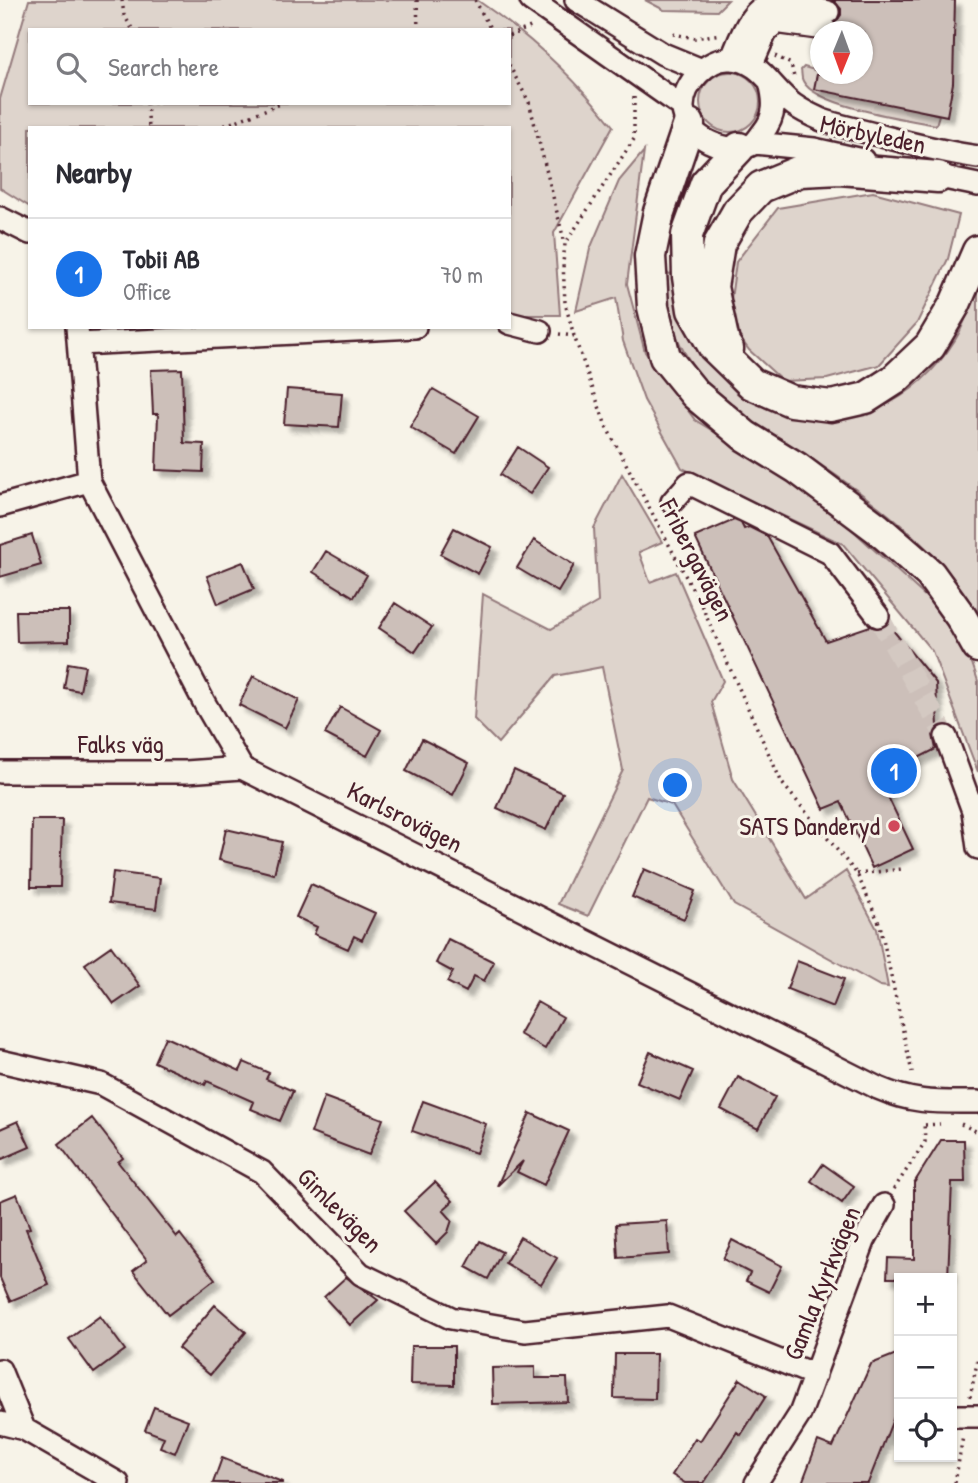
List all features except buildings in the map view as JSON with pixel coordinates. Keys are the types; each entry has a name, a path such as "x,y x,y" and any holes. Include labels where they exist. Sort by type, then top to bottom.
{"highway":[{"path":"686,116 659,212 650,256 653,307 665,357 695,394 746,436 797,468 877,527 930,574 978,646"},
{"path":"747,146 706,183 687,235 688,277 693,310 714,347 752,384 791,401 831,406 866,398 894,380 930,346 955,304 978,251"},
{"path":"752,384 724,343 712,287 719,244 738,211 761,187 800,171 840,169 938,177"}],"street":[{"path":"531,0 645,79 686,116 701,137 719,147 747,146 772,121 775,99 770,82 742,61 717,60 702,70 691,83 686,116"},
{"path":"576,0 663,54 702,70"},
{"path":"776,2 826,21 775,22 742,61 755,9 776,2"},
{"name":"Mörbyleden","path":"770,82 794,106 824,120 947,153 978,157"},
{"name":"Mörbyleden","path":"747,146 814,149 978,185"},
{"path":"0,218 28,232"},
{"path":"511,324 540,331"},
{"path":"242,768 205,704 89,481 78,335 331,329"},
{"path":"0,506 89,481"},
{"path":"672,502 689,483 830,553 878,616"},
{"path":"946,737 972,811 978,848"},
{"name":"Falks väg","path":"0,772 186,772 242,768"},
{"name":"Karlsrovägen","path":"242,768 877,1088 919,1102 978,1102"},
{"name":"Gimlevägen","path":"0,1061 101,1084 262,1172 361,1274 451,1318 525,1331 668,1316 815,1375"},
{"name":"Gamla Kyrkvägen","path":"756,1483 800,1414 863,1241 884,1205"},
{"path":"0,1370 23,1429"},
{"path":"957,1416 978,1416"},
{"path":"0,1423 23,1429 118,1483"}],"path":[{"path":"122,0 124,15 132,28"},
{"path":"417,0 418,28"},
{"path":"475,0 490,28"},
{"path":"511,35 539,24"},
{"path":"663,54 675,34"},
{"name":"Fribergavägen","path":"511,69 529,102 565,244 565,303 606,426 703,609 782,783 857,874 880,925 919,1102"},
{"path":"565,244 634,139 634,92 645,79"},
{"path":"147,105 149,126"},
{"path":"223,126 278,105"},
{"path":"857,874 902,869"},
{"path":"919,1102 925,1125 963,1124 978,1132"},
{"name":"Gamla Kyrkvägen","path":"884,1205 925,1142 925,1125"}],"shaded area":[{"path":"29,0 477,0 550,58 613,126 554,233 560,315 511,315 511,126 28,126 28,206 0,188 0,99"},
{"path":"645,0 728,0 717,11 664,10"},
{"path":"804,67 810,69 810,84 847,84 860,94 939,115 936,125 843,105 825,98 811,90 803,81 801,70"},
{"path":"730,72 747,77 755,85 760,102 755,119 747,127 730,132 713,127 705,119 700,102 705,85 713,77"},
{"path":"644,151 627,284 645,352 695,420 774,468 847,525 927,598 970,657 978,681 978,772 932,651 843,544 682,468 644,400 623,341 616,298 576,311 590,249 619,181"},
{"path":"873,192 959,215 948,259 917,323 879,365 827,379 783,381 749,350 728,321 736,262 778,208"},
{"path":"679,273 707,351 715,366 736,392 750,401 779,411 805,418 830,420 879,408 922,380 940,361 959,333 978,280 978,618 949,573 907,530 815,461 735,413 703,378 684,352 669,309 665,274"},
{"path":"622,474 662,542 639,552 650,582 676,572 723,681 711,702 733,779 806,899 846,871 877,929 888,987 880,986 734,905 672,805 647,797 588,916 558,904 623,770 602,667 555,676 498,743 474,719 483,594 551,629 598,602 594,528"}],"tunnel":[{"path":"878,616 946,737"}],"place":[{"name":"Tobii AB","path":"894,771"},
{"name":"SATS Danderyd","path":"894,826"}]}
